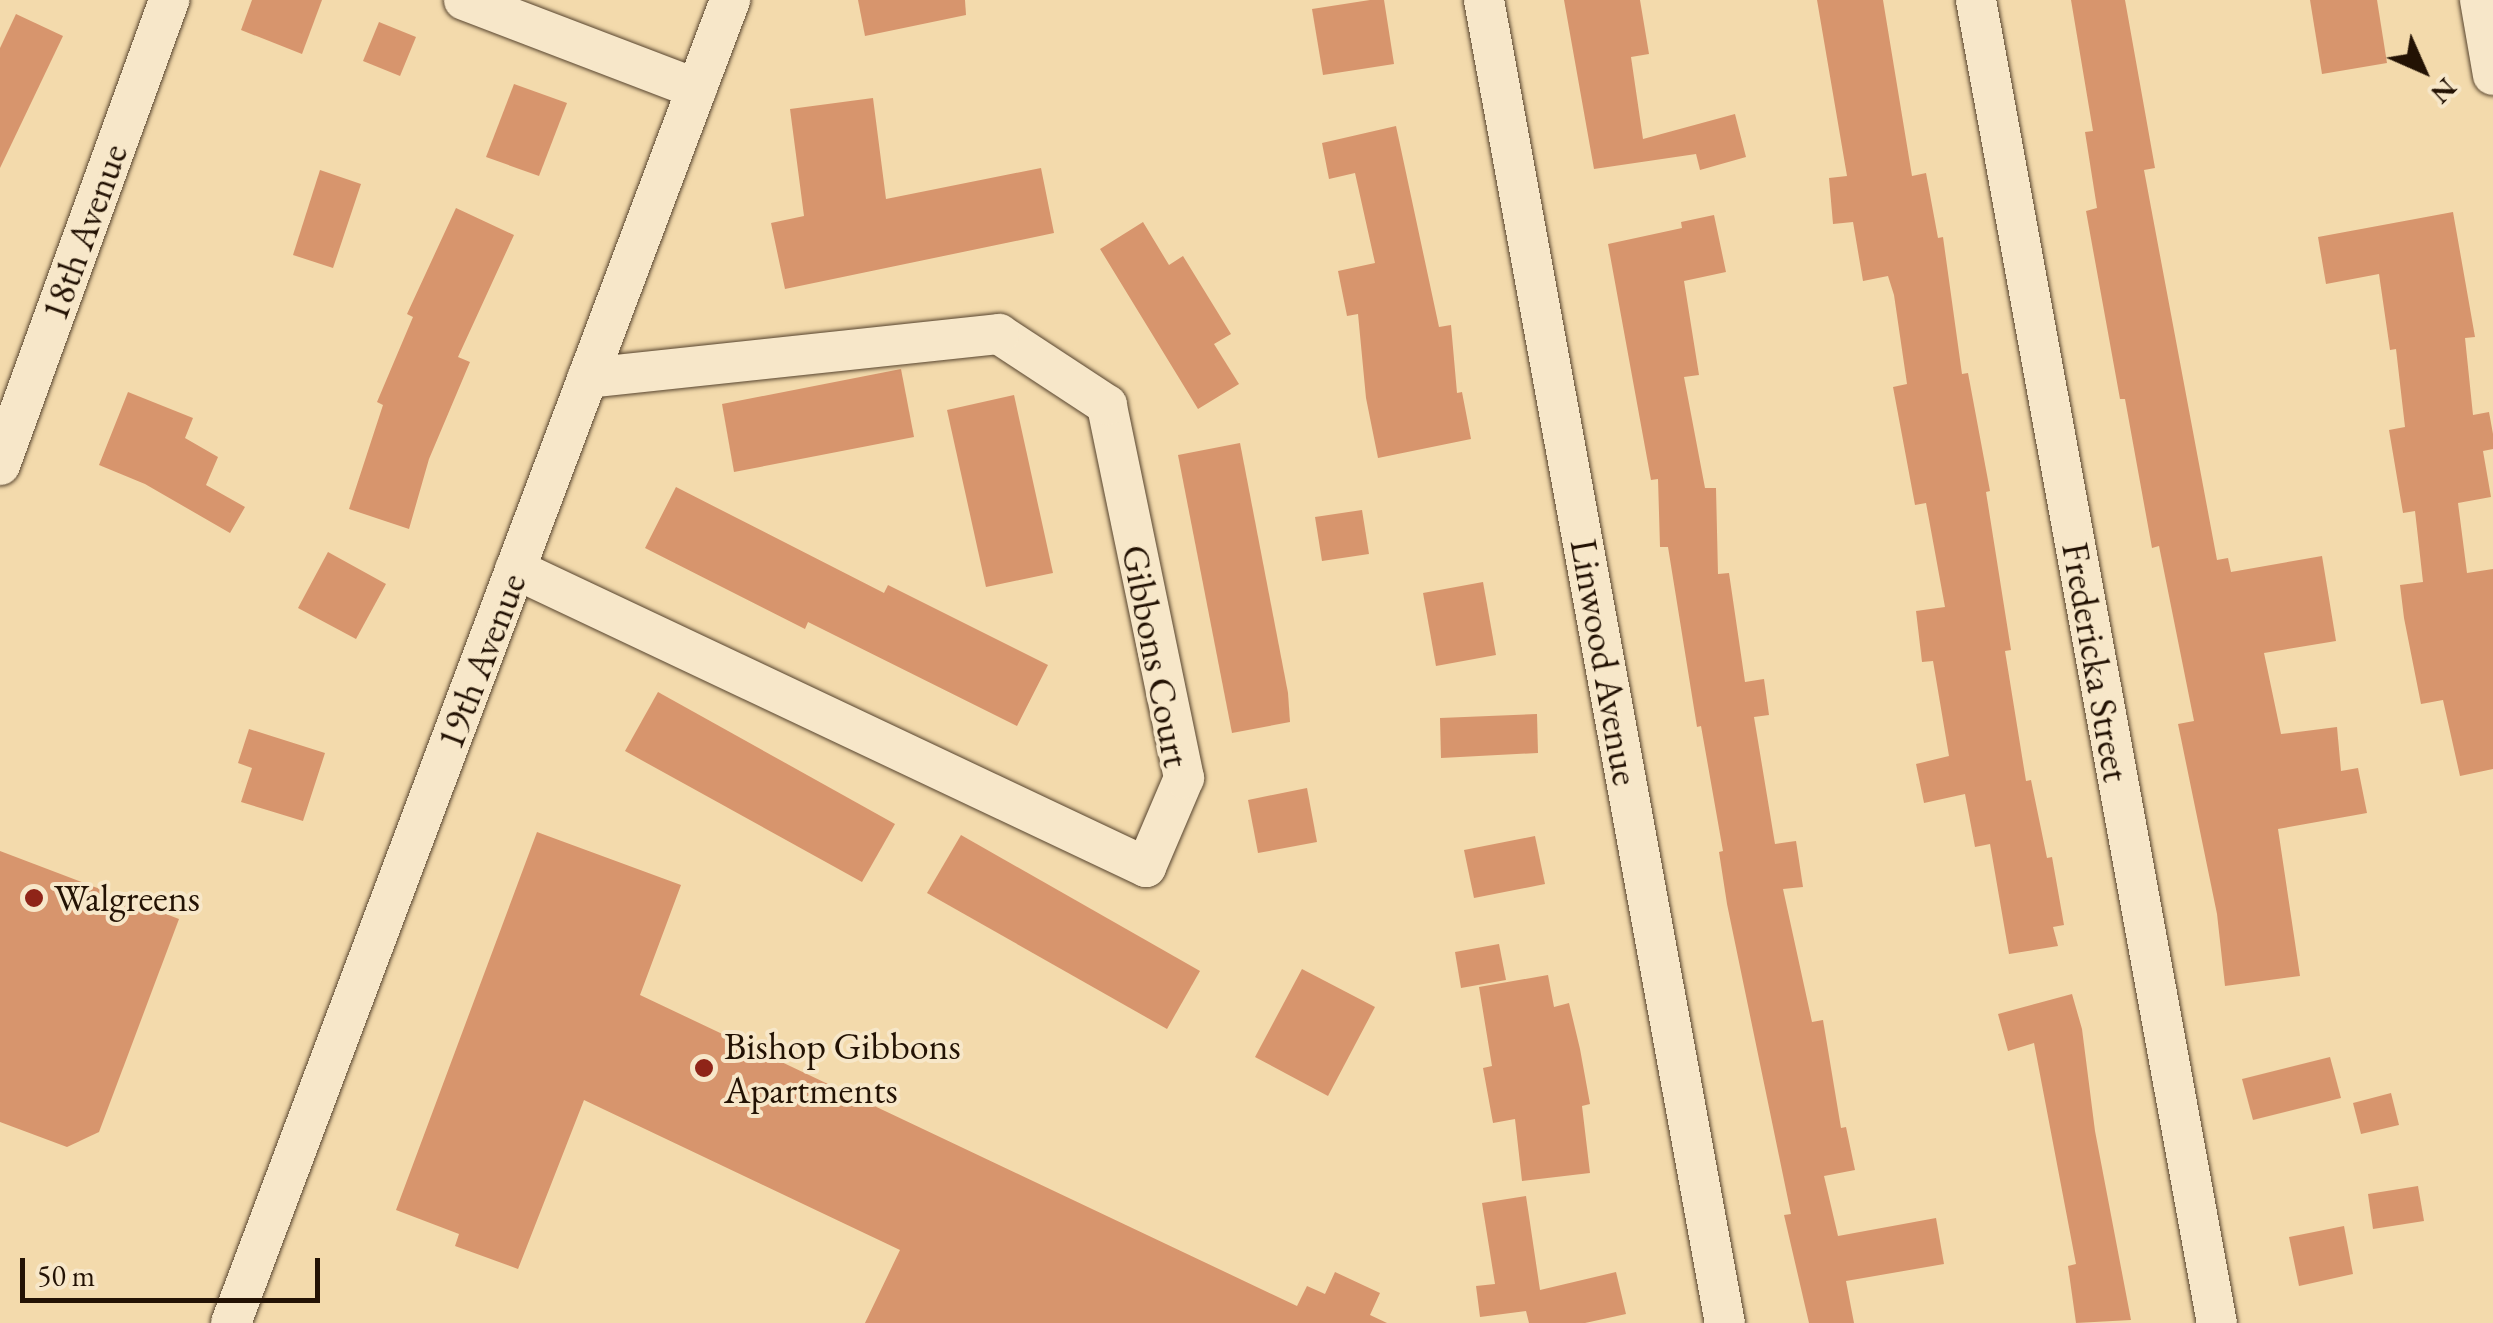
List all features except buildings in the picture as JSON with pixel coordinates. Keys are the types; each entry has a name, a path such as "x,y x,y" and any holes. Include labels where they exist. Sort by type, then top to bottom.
{"street":[{"name":"18th Avenue","path":"0,465 168,0"},
{"path":"464,0 696,88"},
{"name":"19th Avenue","path":"231,1323 730,0"},
{"name":"Linwood Avenue","path":"1484,0 1725,1323"},
{"name":"Fredericka Street","path":"1976,0 2217,1323"},
{"path":"2480,0 2493,75"},
{"name":"Gibbons Court","path":"516,568 1146,867 1184,778 1106,404 999,334 588,378"}],"place":[{"name":"Walgreens","path":"34,898"},
{"name":"Bishop Gibbons Apartments","path":"704,1068"}]}
